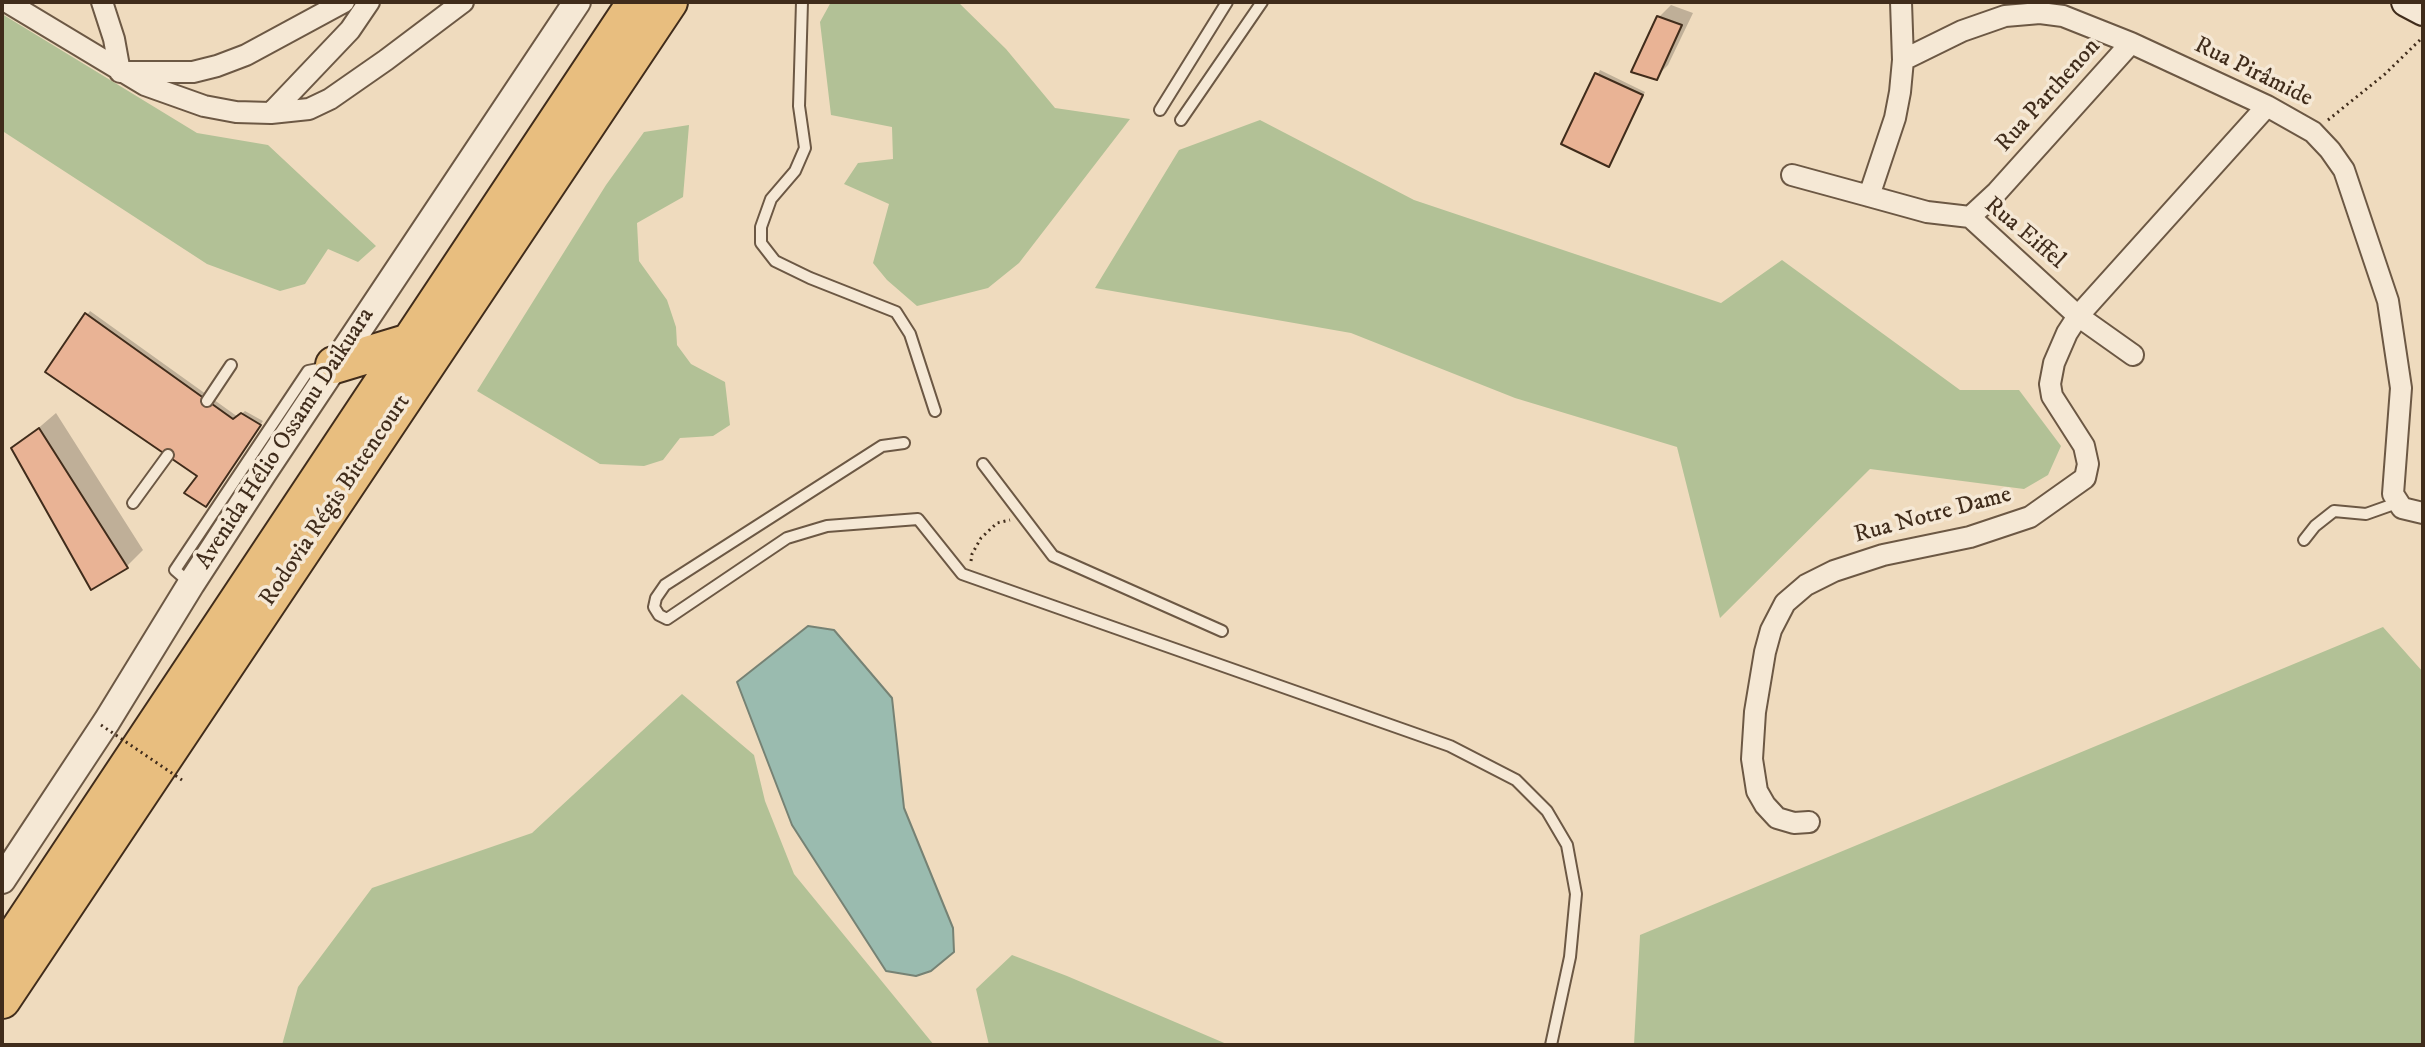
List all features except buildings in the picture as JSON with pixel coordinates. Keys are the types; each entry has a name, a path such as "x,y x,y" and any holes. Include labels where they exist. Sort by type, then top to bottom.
{"highway":[{"name":"Rodovia Régis Bittencourt","path":"2,955 636,2"},
{"name":"Rodovia Régis Bittencourt","path":"2,1000 669,2"},
{"path":"321,368 410,342"}],"main road":[{"path":"2406,2 2423,11"}],"street":[{"path":"7,2 145,85 204,106 236,112 271,113 309,109 330,99 463,2"},
{"path":"102,2 114,39 120,72"},
{"path":"120,72 182,73 217,66 246,55 344,2"},
{"path":"271,113 350,30 369,2"},
{"name":"Avenida Hélio Ossamu Daikuara","path":"2,880 107,721 183,577 321,368 577,2"},
{"path":"1869,196 1895,118 1903,60 1901,2"},
{"name":"Rua Pirâmide","path":"1903,60 1962,31 2005,16 2040,13 2063,16 2131,43 2267,106 2313,132 2344,170 2388,301 2401,388 2395,498"},
{"name":"Rua Parthenon","path":"1970,217 1997,192 2131,43"},
{"name":"Rua Notre Dame","path":"1809,822 1794,823 1777,818 1765,805 1757,791 1752,759 1755,712 1765,652 1771,630 1785,603 1806,585 1834,571 1883,555 1970,537 2030,517 2085,478 2088,464 2084,446 2052,396 2050,384 2054,363 2078,316 2267,106"},
{"name":"Rua Eiffel","path":"1792,175 1927,212 1970,217 2078,316 2133,355"},
{"path":"2395,498 2402,508 2423,513"}],"lane":[{"path":"802,2 799,106 805,148 795,171 771,199 761,227 761,243 775,261 896,312 910,334 935,411"},
{"path":"1160,110 1227,2"},
{"path":"1181,120 1262,2"},
{"path":"207,401 231,365"},
{"path":"904,443 882,446 665,585 654,607 659,615 667,619 787,538 827,526 918,519 962,574 1450,746 1516,780 1547,811 1567,845 1576,894 1570,957 1551,1045"},
{"path":"133,503 168,455"},
{"path":"983,464 1053,556 1222,631"},
{"path":"2304,540 2315,526 2334,511 2366,514 2395,498"}],"path":[{"path":"2313,132 2385,74 2423,37"},
{"path":"970,577 972,554 981,538 997,523 1021,517"},
{"path":"101,725 182,780"}],"green space":[{"path":"831,2 958,2 1006,49 1055,108 1130,119 1019,263 988,288 917,306 873,263 889,204 844,184 858,163 893,159 892,127 831,115 820,22"},
{"path":"2,14 197,133 268,145 376,246 358,262 328,249 305,284 280,291 207,264 4,132"},
{"path":"1260,120 1414,200 1721,303 1782,260 1960,390 2019,390 2061,446 2048,475 2024,489 1870,469 1720,618 1677,447 1515,398 1351,333 1095,288 1179,150"},
{"path":"689,125 683,197 637,223 639,261 667,300 676,327 677,345 691,364 725,382 730,425 713,436 680,438 663,460 644,466 600,464 477,391 606,185 644,132"},
{"path":"2383,627 2423,672 2423,1045 1634,1045 1640,935"},
{"path":"682,694 754,755 765,801 794,874 934,1045 282,1045 298,987 372,888 532,833"},
{"path":"1012,955 1229,1045 989,1045 976,989"}],"water":[{"path":"808,626 834,630 892,698 904,808 953,928 954,952 931,971 916,976 886,971 792,825 737,682"}]}
